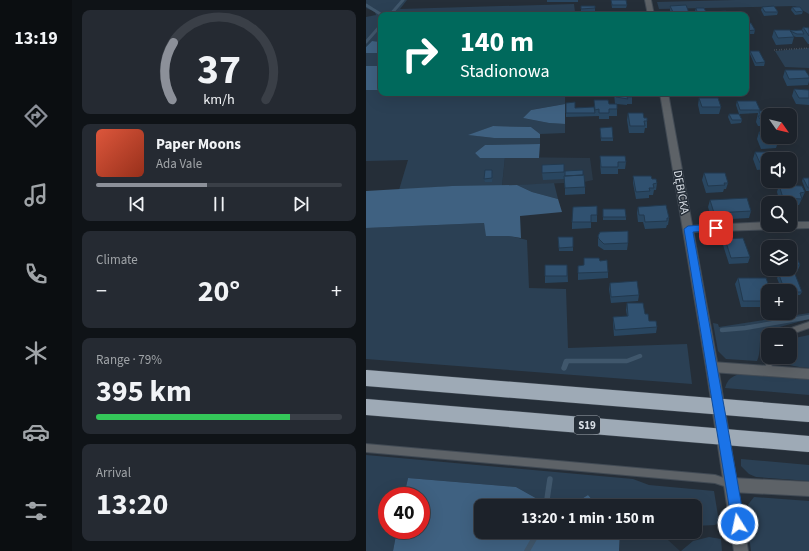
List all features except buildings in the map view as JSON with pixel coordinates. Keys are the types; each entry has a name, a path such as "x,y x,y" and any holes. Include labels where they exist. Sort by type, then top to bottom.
{"highway":[{"path":"366,378 809,414"},
{"name":"S19","path":"366,406 809,444"}],"street":[{"path":"648,0 650,12"},
{"name":"DĘBICKA","path":"665,96 732,485 741,551"},
{"path":"797,225 809,225"},
{"path":"688,229 761,226"},
{"path":"712,367 809,374"},
{"path":"732,485 809,489"}],"lane":[{"path":"796,328 809,326"},
{"path":"768,364 769,371"},
{"path":"366,448 715,479 732,485"}],"path":[{"path":"774,50 809,48"}],"shaded area":[{"path":"366,0 407,0 400,9 574,4 575,12 378,12 378,42 372,41 366,47 366,17 376,15 375,12 366,8"},
{"path":"809,0 809,14 795,6 659,9 657,2"},
{"path":"372,41 378,42 378,53 366,53 366,47"},
{"path":"809,48 809,68 785,67 775,51"},
{"path":"366,53 378,53 378,66 366,66"},
{"path":"366,66 378,66 378,90 366,90"},
{"path":"366,90 378,90 378,96 565,96 565,104 531,110 523,118 549,123 565,124 565,133 540,134 531,127 493,126 469,135 494,138 540,138 540,144 485,145 475,153 480,158 505,157 502,186 452,186 399,190 408,160 366,161"},
{"path":"565,104 565,124 549,123 523,118 531,110"},
{"path":"493,126 531,127 540,134 540,138 494,138 468,135"},
{"path":"540,144 539,158 480,158 475,153 485,145"},
{"path":"505,157 590,158 593,180 584,182 502,186"},
{"path":"554,183 558,199 532,192 517,185"},
{"path":"517,185 532,192 558,199 562,212 520,216 521,238 509,236 486,236 484,223 366,228 366,191 452,186"},
{"path":"484,223 487,236 510,236 527,240 529,288 566,289 568,348 687,344 692,384 366,359 366,228"},
{"path":"809,313 809,319 776,328 761,328 757,361 726,359 718,351 713,323 718,324 719,327 764,320 797,320 797,315"},
{"path":"809,335 809,368 788,364 797,364 797,338"},
{"path":"747,373 809,379 809,395 725,388 728,381 733,376"},
{"path":"366,455 633,479 649,485 714,491 719,522 715,525 702,526 702,499 592,499 588,495 581,499 537,499 516,487 408,478 406,487 378,487 378,539 395,539 393,551 366,551"},
{"path":"741,459 809,465 809,481 756,477 749,474 741,466"},
{"path":"408,478 516,487 537,499 474,499 474,539 620,539 619,551 393,551 395,539 430,539 430,487 406,487"},
{"path":"588,495 592,499 581,499"},
{"path":"754,497 809,501 809,551 751,551 747,506"},
{"path":"709,537 721,539 722,551 681,551 693,541"},
{"path":"620,539 663,539 668,540 680,551 619,551"}],"waterway":[{"path":"393,12 403,0"},
{"path":"366,5 378,12"},
{"path":"366,42 378,28"},
{"path":"722,330 745,328 809,317"},
{"path":"565,364 566,361 627,361 640,356"},
{"path":"564,368 566,363"},
{"path":"547,499 550,479"},
{"path":"527,551 534,539"}],"route":[{"path":"716,228 688,229 738,524"}]}
